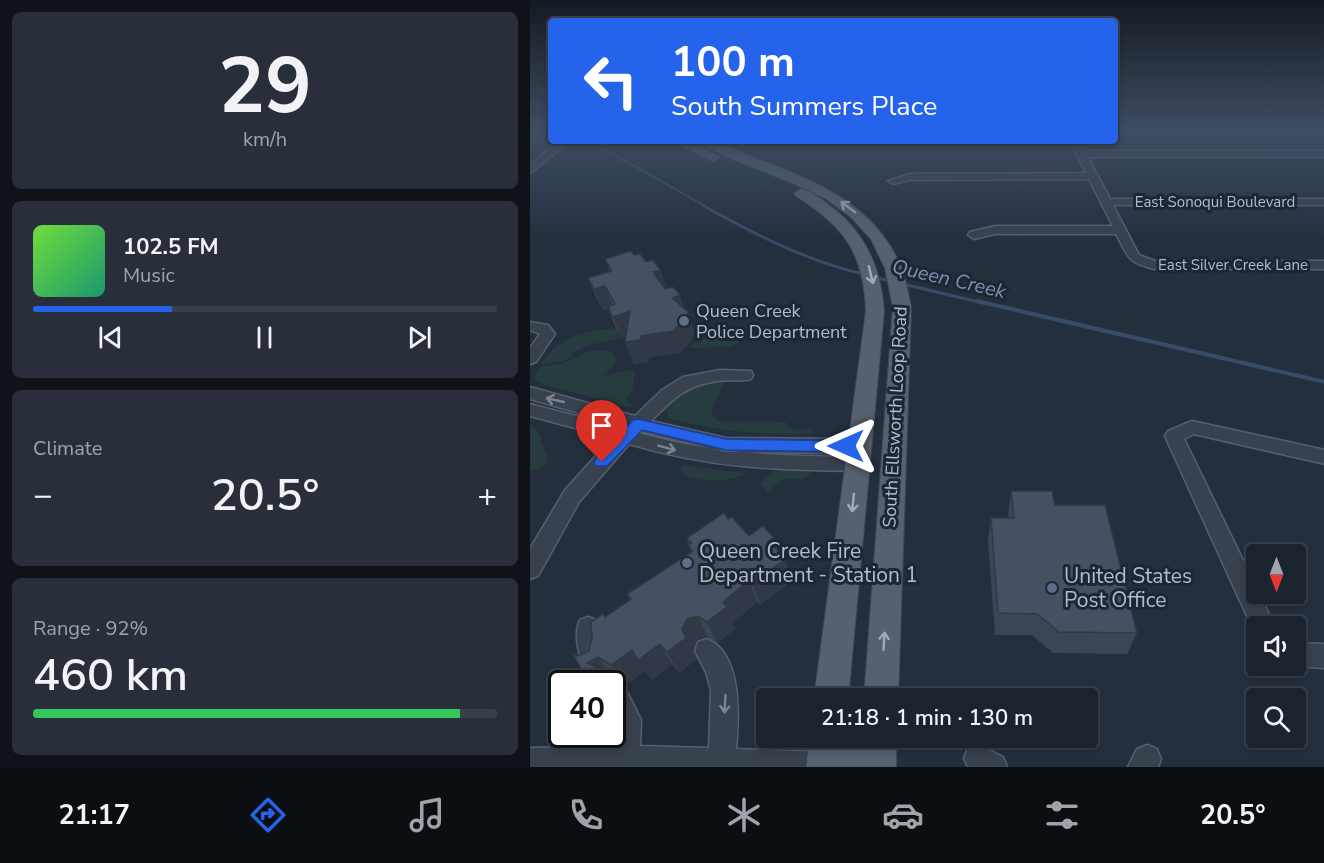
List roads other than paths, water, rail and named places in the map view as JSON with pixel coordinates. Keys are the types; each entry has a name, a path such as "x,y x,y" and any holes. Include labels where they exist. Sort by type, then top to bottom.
{"main road":[{"name":"South Ellsworth Loop Road","path":"735,167 800,193 836,217 857,242 871,273 875,312 833,688"},
{"name":"South Ellsworth Loop Road","path":"767,167 826,192 862,218 887,250 899,281 901,318 882,688"},
{"path":"825,757 879,755"}],"street":[{"path":"1088,167 1120,230"},
{"path":"893,181 910,177 1093,176"},
{"name":"East Sonoqui Boulevard","path":"1106,202 1325,202"},
{"name":"East Sonoqui Boulevard","path":"974,235 995,230 1120,230"},
{"name":"East Silver Creek Lane","path":"1120,230 1134,257 1142,262 1155,265 1325,265"},
{"path":"530,326 543,328 548,334 530,359"},
{"path":"530,569 572,496 668,394 689,381 720,375 745,375"},
{"path":"530,393 690,453 739,461 859,455"},
{"path":"530,410 632,430"},
{"path":"1258,616 1174,436 1192,427 1325,457"},
{"path":"588,628 594,662"},
{"path":"707,651 718,664 726,695 721,763"},
{"path":"1306,655 1325,656"},
{"path":"626,716 628,720 626,747"},
{"path":"625,760 626,748"},
{"path":"530,762 625,760 721,763 825,757"}],"waterway":[{"name":"Queen Creek","path":"636,167 707,207"},
{"name":"Queen Creek","path":"704,206 781,246 822,262 863,274"},
{"name":"Queen Creek","path":"874,277 890,281"},
{"name":"Queen Creek","path":"903,284 983,303"},
{"name":"Queen Creek","path":"977,301 1325,382"}],"place":[{"name":"Queen Creek Police Department","path":"684,321"},
{"name":"Queen Creek Fire Department - Station 1","path":"687,563"},
{"name":"United States Post Office","path":"1052,588"}]}
